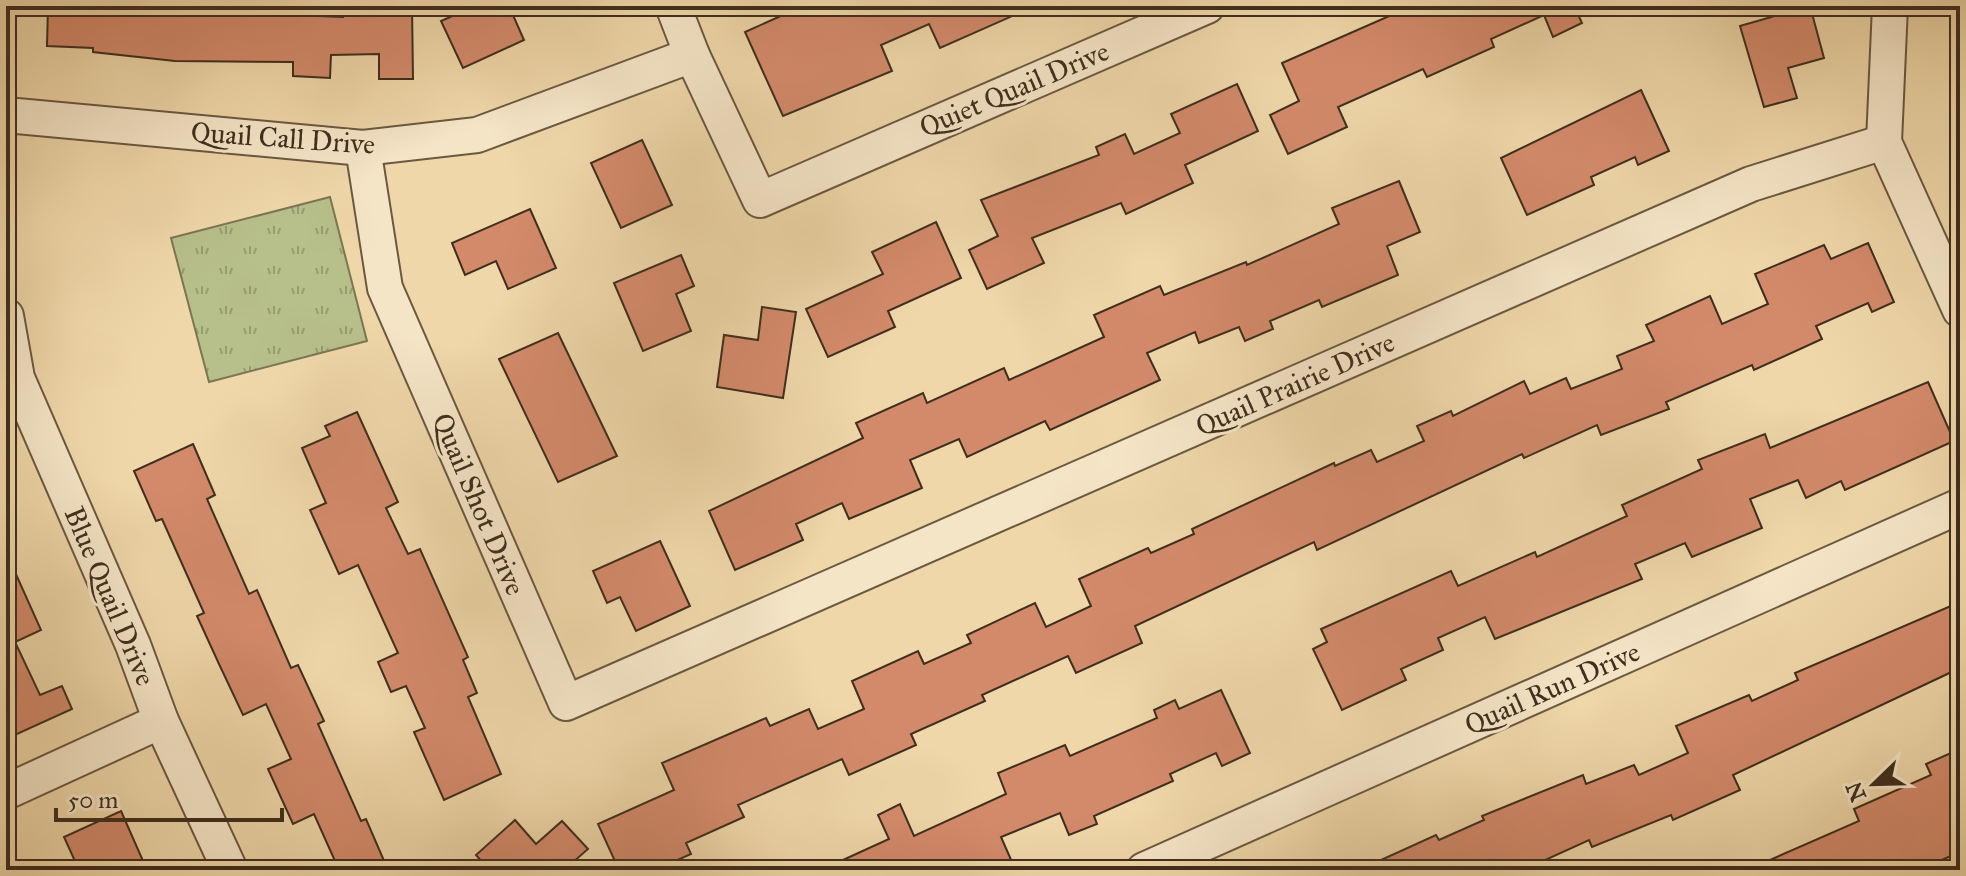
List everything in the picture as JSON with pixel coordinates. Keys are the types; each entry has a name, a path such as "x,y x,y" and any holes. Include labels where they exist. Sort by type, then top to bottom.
{"street":[{"path":"673,6 692,55"},
{"name":"Quiet Quail Drive","path":"692,55 760,200 1207,6"},
{"path":"1890,6 1884,142 1960,310"},
{"name":"Quail Call Drive","path":"6,115 363,148 477,135 692,55"},
{"name":"Quail Prairie Drive","path":"712,639 1751,184 1884,142"},
{"name":"Quail Shot Drive","path":"363,148 385,288 566,703 712,639"},
{"name":"Blue Quail Drive","path":"6,316 17,378 133,645 161,721 230,870"},
{"name":"Quail Run Drive","path":"1144,870 1960,506"},
{"path":"6,792 161,721"}],"green space":[{"path":"330,197 367,341 209,382 171,238"}],"building":[{"path":"48,6 291,6 290,15 343,17 343,6 412,6 413,79 379,79 379,54 331,55 330,78 293,76 293,62 175,61 93,52 93,48 47,46"},
{"path":"475,6 509,6 524,40 463,68 441,21"},
{"path":"803,6 814,6 818,16 840,6 1035,6 940,48 929,24 881,45 892,71 783,116 745,32"},
{"path":"1412,6 1433,6 1437,15 1458,6 1574,6 1582,23 1553,37 1544,15 1491,39 1494,47 1427,77 1423,69 1338,107 1347,127 1288,154 1270,115 1299,101 1282,63"},
{"path":"1810,6 1824,58 1788,68 1797,98 1764,107 1740,26"},
{"path":"1237,84 1258,131 1185,165 1193,183 1126,214 1121,203 1032,238 1044,263 987,289 969,250 998,236 981,200 1099,155 1096,147 1125,134 1134,154 1180,133 1171,114"},
{"path":"1641,90 1669,151 1638,165 1635,157 1591,177 1594,185 1527,215 1501,158"},
{"path":"642,140 672,205 621,228 591,163"},
{"path":"1399,181 1420,232 1387,246 1398,275 1322,307 1319,300 1270,321 1273,329 1245,341 1239,327 1199,343 1195,332 1147,353 1160,380 1050,430 1045,421 967,457 959,439 910,460 922,488 849,519 842,503 796,524 803,540 735,570 709,511 863,438 856,423 923,393 927,403 1004,368 1009,380 1104,337 1094,315 1160,286 1164,295 1246,262 1247,265 1339,224 1332,208"},
{"path":"530,209 556,268 508,289 496,261 465,275 452,243"},
{"path":"936,222 961,278 888,311 895,327 828,357 806,309 883,274 872,252"},
{"path":"1868,243 1894,302 1872,312 1868,303 1816,326 1822,339 1754,370 1752,365 1666,402 1669,409 1601,435 1597,425 1524,458 1522,454 1317,550 1314,542 1135,626 1142,643 1076,673 1068,656 982,695 985,701 911,734 916,745 849,775 842,759 738,805 744,817 686,843 691,854 655,870 619,870 598,824 674,790 662,763 766,718 770,726 809,709 818,729 864,709 852,681 918,651 924,664 971,643 967,635 1035,603 1046,627 1091,606 1079,579 1148,548 1151,553 1194,534 1192,529 1334,463 1335,466 1371,450 1377,462 1424,441 1417,426 1451,411 1453,416 1524,381 1530,394 1566,378 1571,389 1622,369 1617,356 1654,341 1646,325 1710,296 1722,324 1768,304 1755,274 1824,245 1831,259"},
{"path":"681,255 694,286 676,294 691,331 643,351 614,283"},
{"path":"762,307 796,312 783,398 717,387 724,335 758,340"},
{"path":"558,333 617,456 558,482 499,359"},
{"path":"1928,382 1954,441 1845,490 1841,481 1806,498 1798,480 1750,499 1762,528 1692,557 1685,543 1635,564 1642,579 1495,639 1485,617 1438,638 1443,650 1401,669 1406,680 1342,710 1313,649 1327,642 1321,629 1451,571 1458,586 1535,552 1537,557 1627,516 1622,505 1702,469 1698,460 1765,434 1770,448"},
{"path":"357,412 398,502 386,508 408,554 420,549 468,657 463,660 477,693 468,697 501,774 444,800 414,732 425,728 406,686 391,692 378,662 398,653 358,565 339,574 310,510 326,503 302,448 330,436 325,426"},
{"path":"193,444 215,495 207,499 249,594 257,590 291,668 298,665 324,721 318,724 361,821 366,819 388,870 339,870 314,814 293,824 268,769 291,759 266,704 243,715 197,616 204,613 162,519 156,521 134,471"},
{"path":"660,541 690,606 636,631 620,597 607,603 593,571"},
{"path":"6,552 41,630 15,642 40,695 62,686 72,709 6,739"},
{"path":"1960,602 1960,668 1733,775 1740,790 1673,820 1671,815 1592,847 1589,840 1523,870 1359,870 1436,835 1439,840 1484,820 1482,816 1583,775 1586,784 1634,765 1639,775 1688,753 1676,726 1749,695 1752,701 1798,680 1795,673"},
{"path":"1221,690 1250,753 1222,766 1216,753 1170,774 1173,781 1094,816 1097,824 1069,835 1060,813 1001,837 1012,862 993,870 821,870 889,839 878,815 900,804 914,836 1006,794 998,773 1065,745 1070,756 1157,718 1154,710 1175,700 1179,709"},
{"path":"1960,749 1960,852 1919,870 1880,870 1877,862 1859,870 1747,870 1859,821 1854,809 1931,775 1926,764"},
{"path":"121,811 147,870 79,870 64,837"},
{"path":"515,820 536,844 562,821 588,849 564,870 489,870 476,855"}]}
